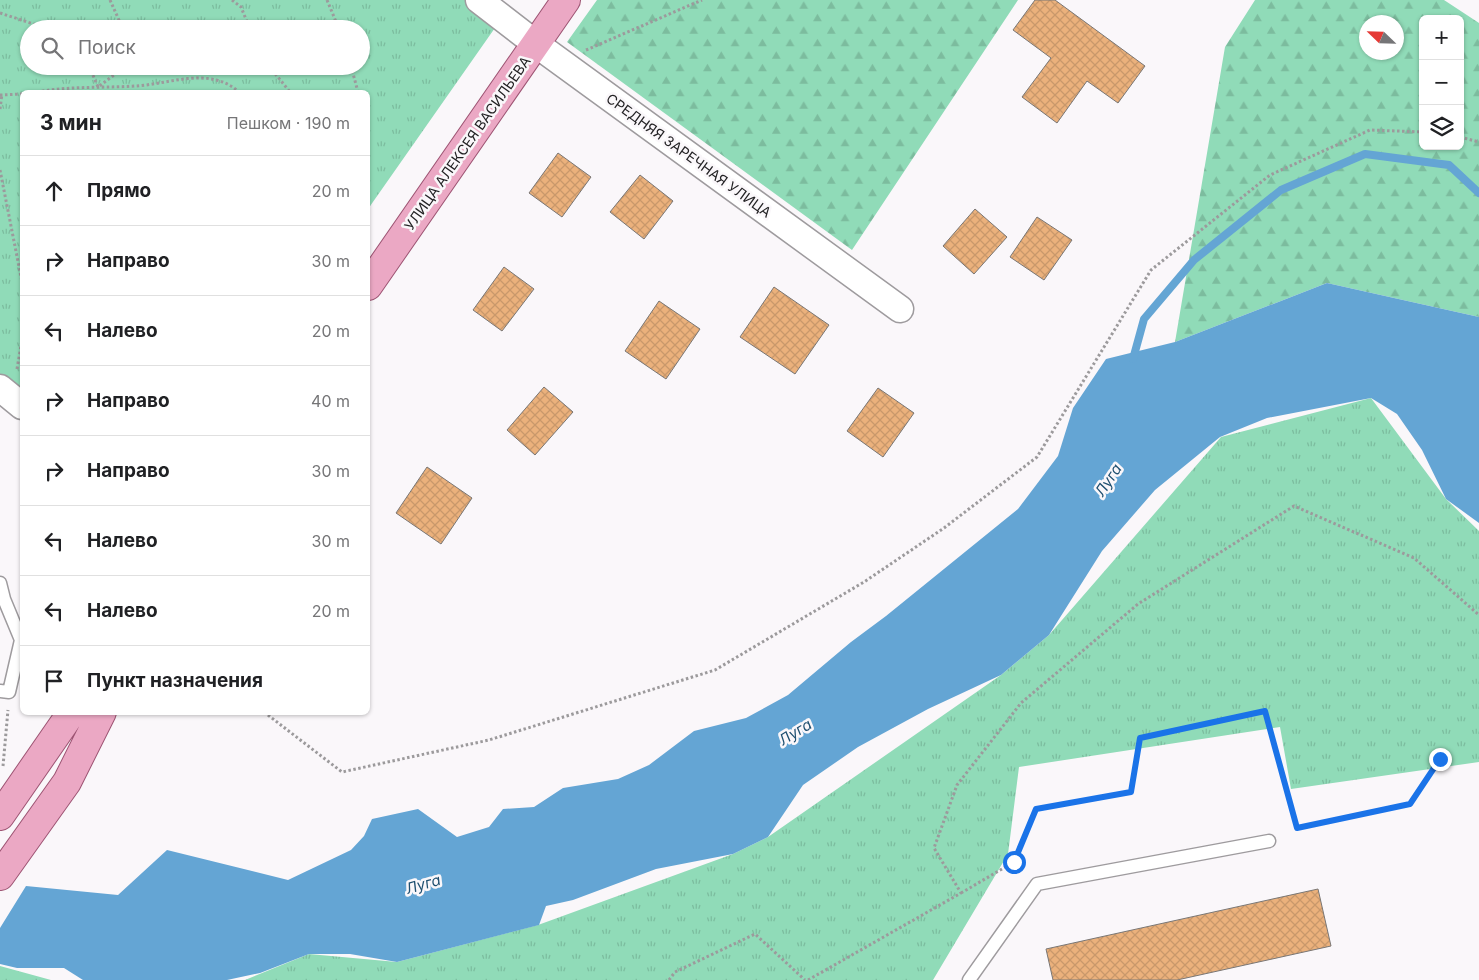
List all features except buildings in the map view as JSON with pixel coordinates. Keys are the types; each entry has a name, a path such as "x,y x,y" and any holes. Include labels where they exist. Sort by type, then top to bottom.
{"main road":[{"name":"УЛИЦА АЛЕКСЕЯ ВАСИЛЬЕВА","path":"370,283 566,0"},
{"path":"0,816 70,715"},
{"path":"0,876 67,782 100,715"}],"street":[{"name":"СРЕДНЯЯ ЗАРЕЧНАЯ УЛИЦА","path":"480,0 536,44 900,309"},
{"path":"0,388 20,404"}],"lane":[{"path":"0,583 4,599 20,638"},
{"path":"5,692 20,643"},
{"path":"969,980 1037,884 1269,841"}],"path":[{"path":"110,0 119,20"},
{"path":"232,0 241,7 246,20"},
{"path":"327,0 335,20"},
{"path":"560,61 702,0"},
{"path":"0,13 21,20"},
{"path":"93,75 98,87"},
{"path":"98,87 114,75"},
{"path":"276,75 288,90"},
{"path":"354,75 358,90"},
{"path":"50,90 139,86 184,78 210,79 233,86 237,90"},
{"path":"0,109 1,94 20,94"},
{"path":"268,715 342,772 489,740 715,670 864,582 944,528 1037,457 1151,270 1270,175 1370,130 1419,132"},
{"path":"1464,138 1479,142"},
{"path":"0,170 20,272"},
{"path":"961,893 934,848 957,785 1021,703 1138,604 1294,506 1414,558 1479,615"},
{"path":"2,767 5,692"},
{"path":"669,980 675,972 755,934 807,980 1014,862 1036,809 1131,792 1140,738 1265,711 1297,828 1410,804 1440,759"}],"green space":[{"path":"0,0 465,0 497,25 370,206 370,90 20,90 20,393 0,377"},
{"path":"597,0 1018,0 852,250 567,42"},
{"path":"1255,0 1444,0 1479,23 1479,317 1327,283 1175,342 1225,47"},
{"path":"1371,398 1446,499 1479,531 1479,762 1291,789 1280,727 1019,767 1008,854 933,980 245,980 309,954 397,962 538,925 733,854 768,837 1001,675 1049,635 1221,437"},
{"path":"0,966 51,980 0,980"}],"water":[{"name":"Луга","path":"1327,283 1479,317 1479,523 1446,499 1422,450 1397,414 1371,398 1267,418 1220,437 1155,490 1102,551 1049,635 1001,675 928,709 858,747 803,785 768,837 733,854 656,869 573,900 546,906 539,925 397,962 350,954 309,954 260,973 227,980 83,980 64,968 17,968 0,964 0,928 26,886 118,895 167,850 288,880 351,850 364,836 372,819 418,809 457,837 489,827 503,809 534,807 563,788 618,779 649,765 694,731 746,718 788,695 851,642 1018,509 1058,456 1073,408 1106,359 1175,342"}],"waterway":[{"path":"1133,359 1144,319 1194,260 1281,190 1365,154 1449,165 1479,193"}],"route":[{"path":"1014,862 1036,809 1131,792 1140,738 1265,711 1297,828 1410,804 1440,759"}]}
